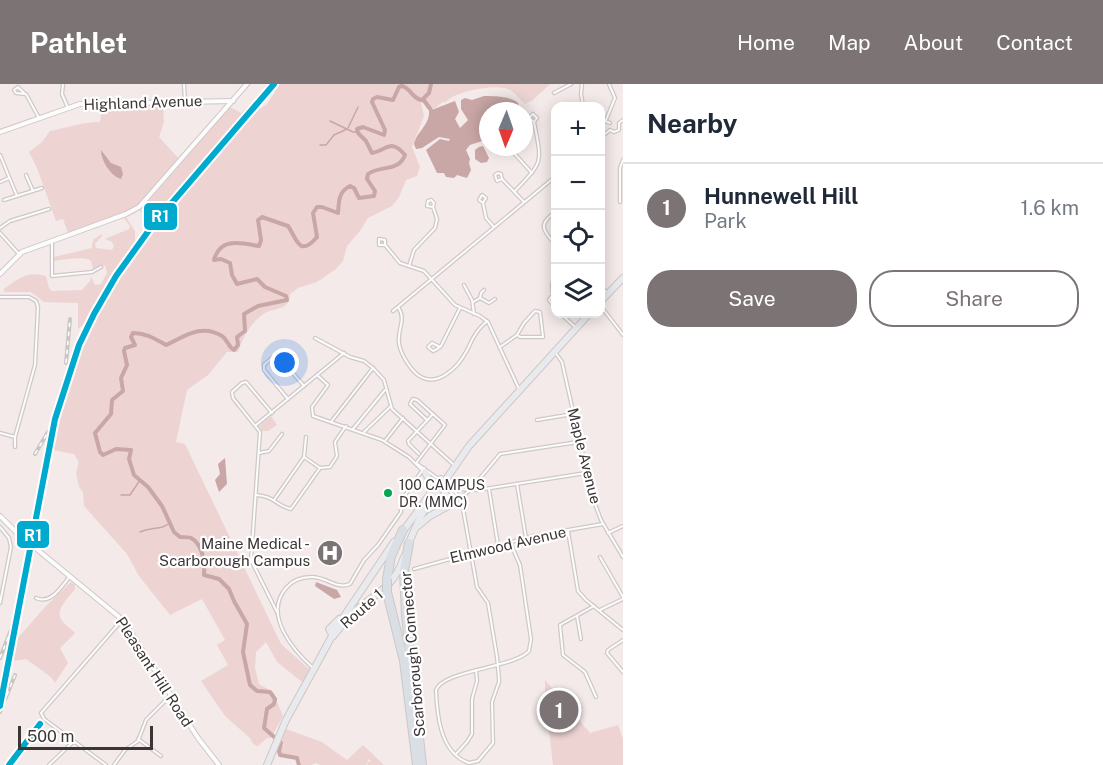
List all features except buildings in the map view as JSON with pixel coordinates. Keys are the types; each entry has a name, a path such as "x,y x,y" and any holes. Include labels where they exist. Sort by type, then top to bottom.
{"highway":[{"name":"Scarborough Connector","path":"404,530 391,556 387,592 404,661 417,765"},
{"name":"Scarborough Connector","path":"410,540 404,572 406,616 422,765"}],"main road":[{"path":"605,298 623,278"},
{"name":"Route 1","path":"267,765 276,740 348,610 427,497 484,428 586,318"},
{"name":"Route 1","path":"333,636 354,612 381,593 393,580 420,517 453,464 461,456"},
{"path":"368,580 405,522 427,497 431,483 424,470"},
{"path":"410,540 426,518 462,498"}],"street":[{"path":"63,84 62,94 68,108"},
{"path":"184,84 185,101"},
{"path":"0,274 19,254 139,207 247,84"},
{"path":"554,93 571,84"},
{"path":"582,84 582,102"},
{"path":"609,84 615,98 606,120 610,123"},
{"path":"25,94 39,118"},
{"name":"Highland Avenue","path":"0,132 83,104 233,101"},
{"path":"619,123 623,120"},
{"path":"610,123 614,121 619,123"},
{"path":"515,191 538,164 540,156 534,122"},
{"path":"610,123 610,130"},
{"path":"610,130 616,132 619,130 619,123"},
{"path":"605,134 610,130"},
{"path":"517,156 532,173"},
{"path":"0,157 17,196"},
{"path":"620,202 620,168 623,160"},
{"path":"26,175 33,191"},
{"path":"0,182 9,178"},
{"path":"502,179 524,202"},
{"path":"393,311 551,179"},
{"path":"4,200 42,188"},
{"path":"483,203 484,215 494,227"},
{"path":"409,266 414,250 435,228 437,219 433,207"},
{"path":"0,228 13,219 49,208"},
{"path":"551,216 546,220 544,228 551,241"},
{"path":"0,233 19,254"},
{"path":"52,241 52,276 95,271 101,267"},
{"path":"385,245 399,262 423,270 449,301 487,321 519,389"},
{"path":"84,272 84,278"},
{"path":"464,285 473,302 474,314"},
{"path":"473,302 480,298 484,290"},
{"path":"605,290 608,294"},
{"path":"0,297 30,297 35,299 38,306 35,365 15,437 15,447"},
{"path":"480,298 488,303 495,299"},
{"path":"398,307 403,317 399,336 400,349 414,372 428,380 443,377 465,355 475,334 487,321"},
{"path":"440,347 460,308"},
{"path":"500,347 517,335 533,313 539,311 542,337 523,338 517,335"},
{"path":"605,311 622,336"},
{"path":"565,318 576,328"},
{"path":"315,338 374,368 383,378 391,406 453,464"},
{"name":"Maple Avenue","path":"554,352 562,362 593,500 603,524 623,557"},
{"path":"256,426 344,353"},
{"path":"288,399 264,370 264,365 273,357 280,358 304,386"},
{"path":"331,422 374,368"},
{"path":"317,375 328,385 313,406 311,413 316,418 346,426 385,441 462,498"},
{"path":"272,413 246,382 233,391 232,395 261,434 252,564 278,613 291,645 315,669"},
{"path":"353,429 386,389"},
{"path":"416,463 445,425 416,399 412,399 410,404 427,420"},
{"path":"364,432 391,406"},
{"path":"420,455 408,442 433,414"},
{"path":"537,420 573,414"},
{"path":"385,441 403,418"},
{"path":"304,457 320,468 330,467 336,459 335,442 346,426"},
{"path":"0,433 15,437"},
{"path":"259,453 269,452 282,434"},
{"path":"274,500 304,457 306,437"},
{"path":"462,498 500,454 579,441"},
{"path":"256,495 274,500 287,509 292,509 320,468"},
{"path":"278,613 284,592 299,579 318,577 342,586 352,582 364,560 401,512 400,502 424,470"},
{"path":"441,482 452,488 470,490 586,473"},
{"path":"517,484 526,538"},
{"path":"452,488 462,498"},
{"path":"489,488 498,545"},
{"path":"461,490 478,589 488,603 498,664 499,682 492,707 494,740 492,746 474,763 464,761 444,741 441,732 437,687 445,681 476,670 498,664 526,655 531,645 520,565 510,542"},
{"name":"Pleasant Hill Road","path":"0,516 122,620 198,738 219,765"},
{"name":"Elmwood Avenue","path":"414,569 526,538 603,524"},
{"path":"608,533 623,526"},
{"path":"0,527 9,538 11,549 0,603"},
{"path":"568,530 578,589 583,598 623,630"},
{"path":"599,560 623,598 600,610"},
{"path":"36,598 42,601 48,599 70,576"},
{"path":"594,606 560,625 561,651 566,658 585,672 596,694"},
{"path":"577,616 581,639"},
{"path":"106,765 44,719 41,713 122,620"},
{"path":"623,640 607,653 623,672"},
{"path":"456,754 472,734 472,699 477,681 476,670"},
{"path":"114,765 138,739 146,720 171,695"},
{"path":"138,739 161,756"},
{"path":"49,765 74,741"}],"shaded area":[{"path":"280,84 550,84 529,102 523,102 511,90 494,87 465,92 445,103 444,101 435,108 427,109 421,103 424,116 412,147 420,167 417,176 406,180 399,197 392,206 368,218 347,246 343,261 336,269 317,282 298,288 290,294 284,307 262,315 247,332 238,352 227,352 208,375 187,390 176,442 185,444 281,644 310,670 302,682 277,662 266,642 256,652 255,668 259,684 273,692 283,716 271,738 267,738 258,746 253,744 250,738 225,716 201,681 228,665 217,645 225,640 202,599 170,615 139,576 127,554 84,506 83,492 79,487 76,473 79,462 74,454 53,450 77,357 107,294 128,263 205,169 255,112 267,104"},
{"path":"484,96 502,97 516,102 479,102 479,142 470,145 466,150 471,170 467,178 457,175 454,178 446,177 444,173 437,173 426,150 440,139 449,141 450,139 439,137 422,148 416,149 414,144 428,120 429,111 455,101 459,112 455,119 460,128 468,120 461,109 461,100 465,98 472,100"},
{"path":"252,103 254,104 153,221 140,211 230,107 241,113"},
{"path":"163,104 164,122 159,137 180,160 145,201 132,210 68,233 63,219 56,221 29,152 42,142 50,131 100,122 102,106"},
{"path":"479,147 479,156 488,156 487,162 481,163 475,159 475,150"},
{"path":"101,150 111,163 121,167 123,174 121,179 107,168"},
{"path":"126,217 135,231 135,241 103,289 84,324 78,329 78,303 44,302 31,292 4,292 4,289 19,279 33,274 46,276 52,291 82,290 91,277 95,285 101,284 107,273 105,265 93,269 91,261 87,259 54,261 54,257 92,248 93,240 101,234 102,236 95,244 96,248 112,250 114,246 112,242 105,239 129,229 130,226 124,218"},
{"path":"271,416 277,425 268,431 262,431 259,426"},
{"path":"225,458 227,484 219,492 215,480 220,474 218,464"},
{"path":"71,582 75,585 75,589 61,607 60,615 63,623 75,633 60,648 68,663 55,683 51,677 26,659 13,661 18,638"},
{"path":"316,582 337,590 341,597 334,599 315,586"},
{"path":"545,680 590,733 618,725 623,739 623,765 553,765"},
{"path":"286,729 322,742 347,760 363,745 384,765 368,765 367,763 366,765 320,765 316,763 300,765 301,761 298,759 280,752 281,746 284,745 281,740"}],"waterway":[{"path":"299,765 297,758 280,755 281,743 264,728 267,709 274,704 275,699 270,692 257,691 250,685 243,652 247,624 229,589 219,579 204,575 201,549 191,538 180,537 174,532 162,506 148,487 134,475 129,459 131,450 116,449 103,455 95,433 111,414 112,400 123,391 121,378 127,365 124,351 125,348 135,345 131,337 133,333 146,335 166,345 200,331 214,332 226,339 234,350 238,345 237,337 245,331 244,314 258,306 287,300 286,296 265,287 257,279 237,284 232,275 230,263 221,259 214,260 217,253 221,248 232,243 259,246 261,240 258,220 262,217 288,226 296,241 306,246 317,237 313,213 317,207 338,213 341,194 350,186 354,188 359,198 374,196 375,191 367,179 368,174 398,164 405,155 392,146 372,153 357,129 363,127 384,135 385,130 372,102 373,99 377,97 393,100 399,87 402,86 416,98 422,100 429,93 431,84"},
{"path":"423,99 431,110"},
{"path":"348,128 358,107"},
{"path":"330,121 357,132"},
{"path":"320,145 326,145 334,135 347,129"},
{"path":"121,495 130,495 140,480"},
{"path":"140,532 171,522"}],"railway":[{"path":"30,536 56,410 71,364 90,320 114,278 142,238 273,84"},
{"path":"66,363 70,319"},
{"path":"35,454 48,432"},
{"path":"0,658 11,630"},
{"path":"0,712 15,675"},
{"path":"9,765 40,724"}],"transit line":[{"name":"R1","path":"0,706 55,419 79,345 116,276 152,226 274,84"},
{"name":"R1","path":"9,765 40,724"}],"place":[{"name":"100 CAMPUS DR. (MMC)","path":"388,493"},
{"name":"Maine Medical - Scarborough Campus","path":"330,553"},
{"name":"Hunnewell Hill","path":"559,710"}]}
